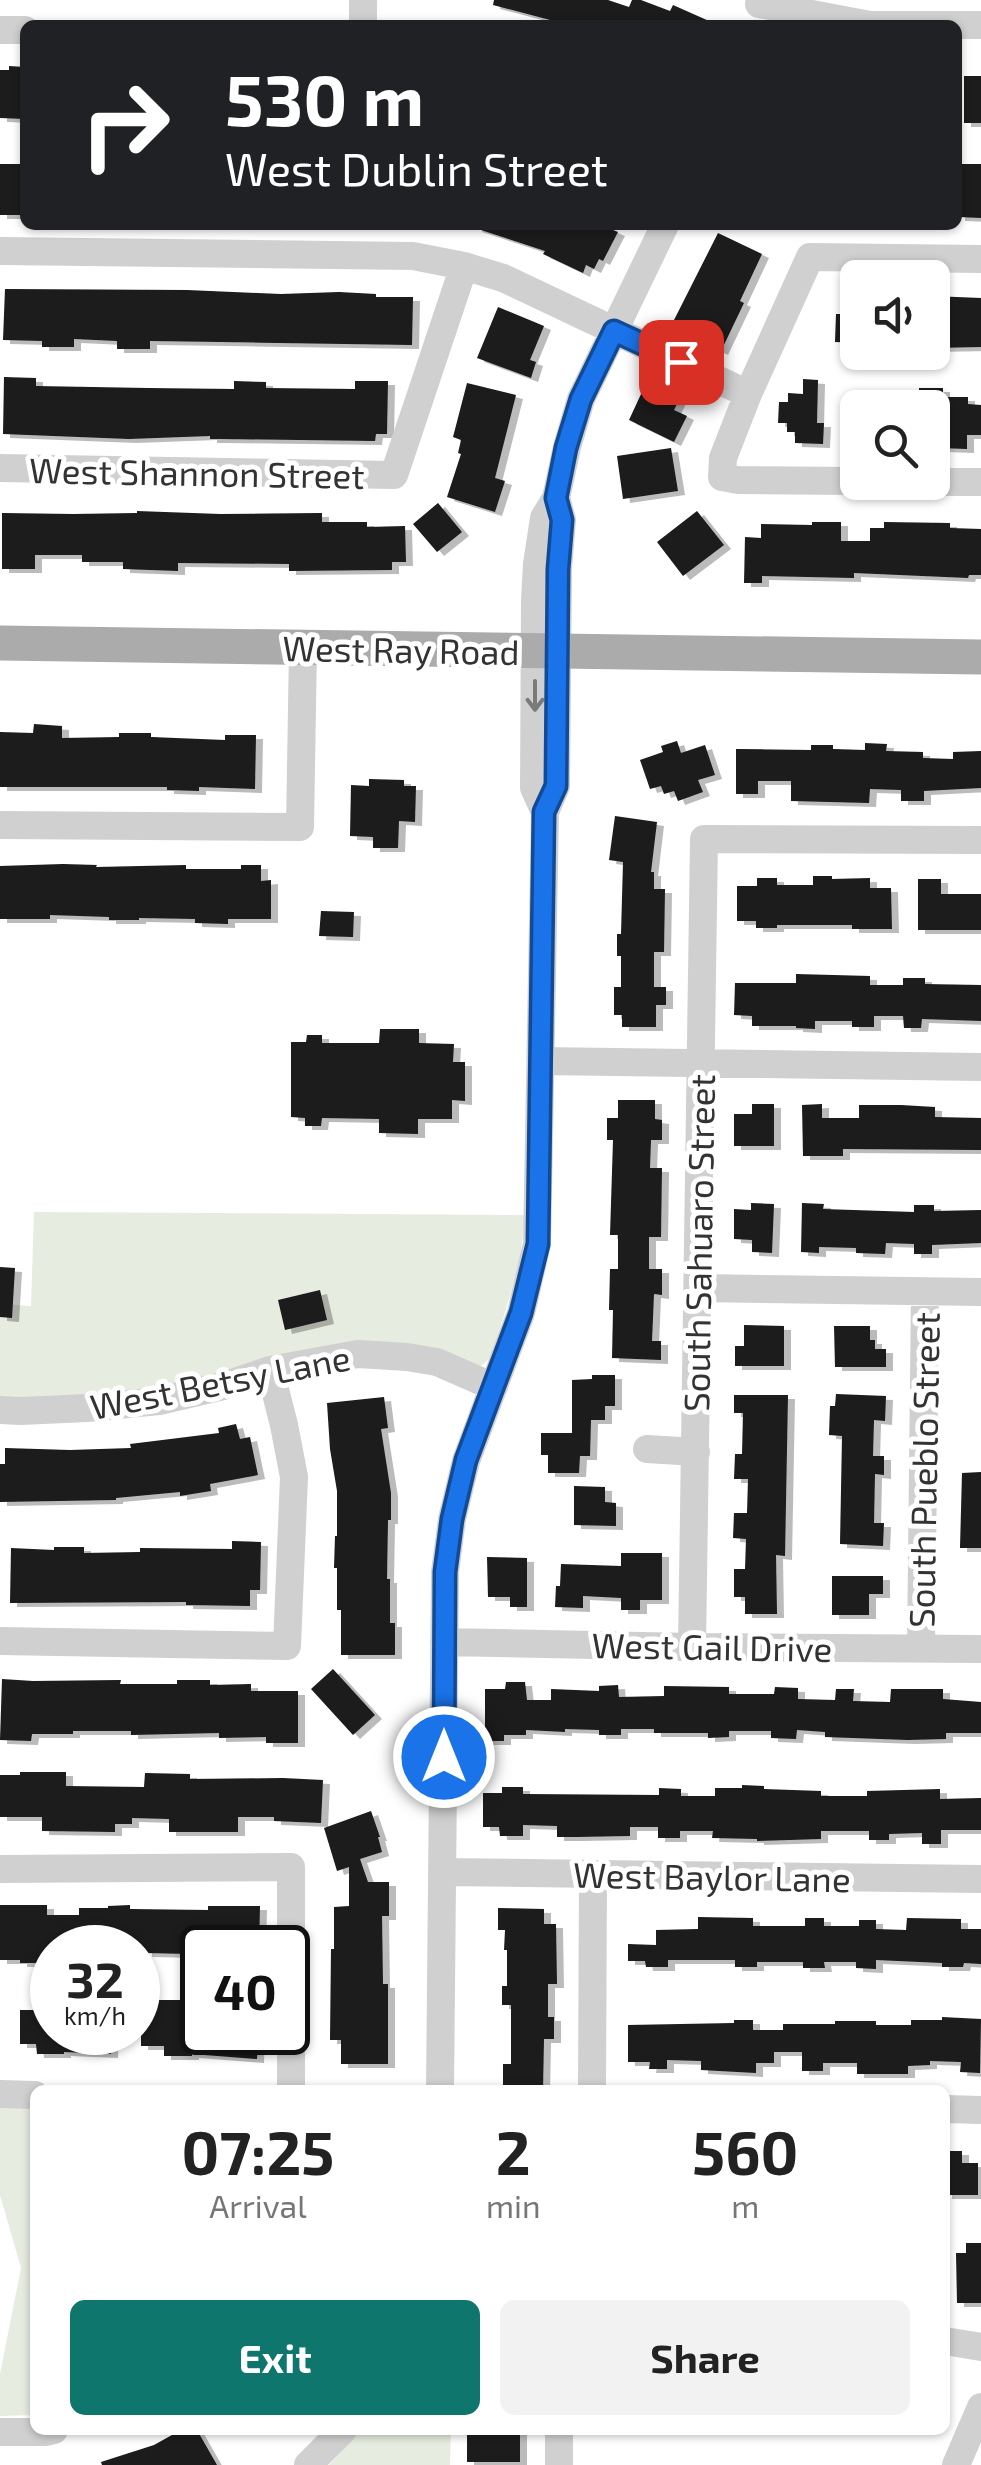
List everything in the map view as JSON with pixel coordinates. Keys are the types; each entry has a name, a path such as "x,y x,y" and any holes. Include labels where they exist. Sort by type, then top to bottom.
{"main road":[{"name":"West Ray Road","path":"0,644 981,657"}],"street":[{"path":"758,10 838,20"},
{"path":"440,2085 445,1572 466,1460 521,1313 538,1244 544,812 556,786 547,651 562,520 556,498 581,399 664,230"},
{"path":"0,251 414,256 503,278 748,394"},
{"path":"840,481 722,477 723,458 748,394 810,257 981,259"},
{"name":"West Shannon Street","path":"0,468 394,475 464,266"},
{"path":"950,482 981,482"},
{"path":"0,824 300,827 303,647"},
{"name":"South Sahuaro Street","path":"692,1648 704,839 981,840"},
{"path":"542,1061 981,1067"},
{"path":"698,1288 981,1292"},
{"name":"South Pueblo Street","path":"920,1648 925,1292"},
{"name":"West Betsy Lane","path":"0,1410 86,1408 159,1400 223,1386 270,1370 358,1354 437,1362 494,1387"},
{"path":"0,1641 287,1646 294,1478 270,1370"},
{"path":"647,1449 696,1452"},
{"name":"West Gail Drive","path":"444,1642 981,1649"},
{"path":"0,1869 291,1867 291,2085"},
{"name":"West Baylor Lane","path":"443,1872 981,1879"},
{"path":"592,2085 594,1875"},
{"path":"0,2094 30,2094"},
{"path":"950,2110 981,2110"},
{"path":"950,2342 981,2347"},
{"path":"956,2465 981,2407"},
{"path":"0,2432 30,2432"},
{"path":"308,2465 338,2435"},
{"path":"558,2465 559,2435"}],"shaded area":[{"path":"34,1212 525,1215 520,1262 493,1352 481,1366 427,1352 80,1397 0,1398 0,1304 31,1306"},
{"path":"0,2102 30,2103 30,2415 0,2416 0,2374 21,2268 0,2195"},
{"path":"356,2435 451,2435 450,2465 329,2465"}],"building":[{"path":"494,0 608,0 629,7 632,0 641,0 670,11 673,5 707,20 550,20 493,5"},
{"path":"9,66 20,67 20,119 0,118 0,70 9,70"},
{"path":"964,76 981,76 981,123 964,123"},
{"path":"0,164 20,164 20,215 0,215"},
{"path":"962,164 981,164 981,218 962,217"},
{"path":"481,230 618,232 603,261 599,259 594,269 586,265 583,273 543,254 545,251"},
{"path":"718,233 762,254 721,351 671,326"},
{"path":"5,289 339,292 413,297 412,345 150,341 150,349 117,349 117,341 74,339 74,347 42,347 42,341 3,340"},
{"path":"950,297 981,298 981,347 950,348"},
{"path":"498,307 544,326 530,360 536,362 531,378 477,358"},
{"path":"836,314 840,314 840,342 835,342"},
{"path":"4,377 36,378 36,386 234,389 234,381 266,382 266,388 355,389 355,381 388,381 387,434 376,434 375,441 3,434"},
{"path":"803,379 818,380 817,423 824,423 823,444 795,443 795,432 787,432 787,423 778,423 779,402 788,402 788,393 803,394"},
{"path":"467,383 516,395 495,478 505,481 495,512 447,497 461,454 461,440 453,437"},
{"path":"657,387 680,398 674,410 687,416 674,442 629,420 642,392 652,397"},
{"path":"950,397 968,397 968,404 981,405 981,435 967,435 967,449 950,448"},
{"path":"671,448 678,491 623,499 617,456"},
{"path":"438,503 462,532 437,552 413,524"},
{"path":"697,511 724,545 683,576 657,542"},
{"path":"2,513 322,513 322,522 405,526 406,562 392,562 392,570 289,571 289,564 178,563 178,571 123,569 123,562 82,562 82,555 35,555 35,569 2,569"},
{"path":"841,522 841,541 870,541 870,528 884,528 884,522 950,523 950,528 981,529 981,575 762,576 762,583 744,583 745,537 761,538 761,524"},
{"path":"34,724 62,726 62,738 151,733 151,737 225,740 225,735 256,735 255,789 0,787 0,732 33,733"},
{"path":"677,741 681,753 705,745 715,775 698,780 703,792 678,801 674,791 664,794 661,786 650,789 640,760 663,752 661,746"},
{"path":"865,743 887,744 886,751 923,752 923,758 953,759 953,752 981,751 981,788 924,791 924,801 901,801 901,790 870,789 869,803 791,801 791,781 758,781 758,794 736,794 736,749 811,750 811,745 833,745 833,749 865,750"},
{"path":"369,779 404,780 404,786 416,786 415,822 399,821 398,848 373,848 373,837 350,836 351,785 369,786"},
{"path":"615,816 657,822 651,872 654,889 665,889 664,952 654,952 654,987 666,987 666,1005 656,1005 656,1027 622,1027 622,1015 614,1015 614,987 621,987 617,934 621,934 623,862 609,860"},
{"path":"186,865 186,869 261,865 261,881 271,880 271,919 228,919 228,924 195,923 195,919 109,920 50,915 50,919 0,919 0,866"},
{"path":"813,876 870,878 870,888 891,888 892,929 852,929 852,925 756,928 756,921 737,921 737,886 757,886 757,878 777,878 777,885 813,885"},
{"path":"918,879 941,879 941,894 981,894 981,930 918,930"},
{"path":"321,911 354,912 353,937 319,936"},
{"path":"796,974 870,976 870,985 903,985 903,978 925,978 925,984 981,985 981,1021 922,1019 921,1028 904,1028 903,1016 874,1016 874,1027 852,1027 852,1021 815,1021 815,1029 752,1026 752,1016 734,1015 735,983 796,983"},
{"path":"380,1029 419,1029 419,1043 454,1044 453,1062 465,1062 465,1101 452,1100 452,1119 418,1119 418,1134 379,1133 379,1119 322,1118 321,1126 305,1126 305,1118 291,1117 291,1042 306,1042 307,1035 322,1035 322,1043 379,1043"},
{"path":"618,1100 655,1100 655,1119 662,1120 662,1140 651,1140 650,1168 662,1168 661,1237 649,1237 649,1269 662,1269 662,1295 654,1294 652,1341 661,1341 661,1360 612,1358 610,1269 618,1269 618,1235 610,1235 613,1140 607,1140 607,1118 618,1118"},
{"path":"752,1104 774,1104 774,1146 734,1146 734,1114 752,1114"},
{"path":"822,1104 822,1118 859,1118 859,1105 901,1105 935,1107 935,1117 981,1118 981,1150 843,1149 843,1156 803,1156 802,1105"},
{"path":"751,1203 774,1204 772,1253 752,1252 752,1240 734,1239 734,1209 751,1210"},
{"path":"802,1203 824,1204 823,1209 914,1212 914,1205 934,1205 934,1211 981,1210 981,1243 932,1245 932,1254 914,1254 914,1244 886,1243 885,1254 819,1247 819,1253 801,1252"},
{"path":"0,1267 15,1268 12,1318 0,1317"},
{"path":"320,1290 327,1320 285,1330 278,1300"},
{"path":"744,1325 784,1326 784,1366 735,1366 735,1346 744,1346"},
{"path":"834,1326 870,1326 875,1349 886,1349 886,1367 835,1367"},
{"path":"592,1375 615,1375 615,1406 605,1406 605,1420 591,1420 590,1456 580,1456 579,1473 548,1473 548,1455 541,1455 541,1433 572,1433 572,1380 592,1379"},
{"path":"836,1394 886,1396 885,1421 874,1420 873,1456 884,1456 884,1475 875,1474 874,1523 884,1523 883,1546 840,1544 842,1436 829,1435 830,1406 835,1406"},
{"path":"734,1395 788,1395 785,1556 776,1555 777,1614 745,1614 745,1597 734,1597 734,1569 745,1569 746,1539 733,1538 734,1513 747,1513 748,1479 734,1479 735,1454 742,1454 743,1413 734,1413"},
{"path":"384,1397 388,1428 381,1429 391,1493 387,1579 390,1623 395,1623 395,1655 341,1655 341,1610 337,1610 334,1568 337,1491 327,1403"},
{"path":"236,1424 240,1439 250,1437 258,1475 210,1484 211,1491 116,1500 0,1502 0,1464 5,1464 5,1448 131,1448 130,1444 219,1433 218,1428"},
{"path":"981,1472 981,1548 960,1548 962,1473"},
{"path":"574,1486 605,1487 605,1502 616,1503 616,1526 574,1525"},
{"path":"232,1541 261,1542 260,1590 250,1590 250,1606 186,1602 10,1603 11,1548 84,1547 84,1553 140,1552 140,1548 232,1549"},
{"path":"621,1553 662,1553 662,1600 640,1600 640,1610 621,1610 621,1598 583,1596 583,1608 555,1607 561,1564 621,1566"},
{"path":"487,1557 527,1558 527,1607 510,1607 510,1597 488,1597"},
{"path":"832,1576 883,1576 883,1594 869,1594 869,1615 832,1615"},
{"path":"333,1669 375,1715 353,1735 311,1689"},
{"path":"2,1679 121,1680 120,1684 210,1680 210,1685 251,1684 251,1691 298,1691 298,1743 266,1743 266,1737 219,1738 219,1733 131,1735 131,1731 73,1731 32,1734 31,1741 0,1740"},
{"path":"506,1682 525,1682 527,1700 551,1700 551,1689 599,1691 599,1686 618,1685 619,1697 664,1696 664,1686 729,1687 729,1694 774,1694 775,1687 798,1688 798,1699 835,1700 836,1689 854,1689 853,1701 890,1702 891,1689 943,1689 943,1699 981,1702 981,1733 946,1733 946,1739 908,1740 825,1737 825,1732 797,1730 796,1739 771,1738 771,1731 729,1731 729,1737 708,1738 708,1733 654,1733 654,1729 621,1729 621,1735 599,1735 599,1730 565,1729 526,1730 526,1735 504,1735 504,1741 485,1741 485,1689 505,1689"},
{"path":"66,1772 66,1786 144,1787 145,1773 190,1774 190,1779 323,1780 321,1823 238,1817 238,1832 169,1832 169,1819 132,1818 132,1824 115,1824 115,1832 42,1831 42,1817 0,1817 0,1775"},
{"path":"742,1785 821,1791 821,1796 940,1789 940,1799 981,1798 981,1830 941,1830 941,1844 922,1844 922,1833 889,1834 889,1840 869,1840 869,1831 821,1831 821,1839 757,1841 712,1838 713,1831 680,1831 680,1838 658,1838 658,1827 630,1827 630,1836 557,1837 557,1826 523,1825 523,1836 500,1836 499,1827 483,1827 483,1793 502,1793 502,1787 523,1787 523,1794 659,1795 659,1788 681,1789 681,1796 715,1796 715,1788"},
{"path":"371,1811 382,1852 360,1859 368,1882 389,1882 389,1916 382,1916 383,1984 388,1984 388,2064 341,2064 341,2040 330,2040 331,1949 334,1907 349,1906 349,1867 337,1871 324,1828"},
{"path":"0,1905 47,1905 47,1915 79,1915 79,1908 130,1905 130,1909 208,1910 208,1906 260,1906 260,1925 180,1925 180,1954 160,1953 160,1925 30,1925 30,1963 0,1960"},
{"path":"498,1908 544,1909 544,1924 556,1924 557,1984 548,1984 548,2017 554,2017 554,2039 544,2039 543,2085 503,2085 503,2064 511,2064 511,2005 502,2005 502,1986 507,1986 507,1950 505,1930 498,1930"},
{"path":"698,1917 753,1918 753,1926 805,1926 805,1918 824,1918 824,1926 859,1926 859,1920 876,1920 876,1929 906,1930 907,1918 961,1919 961,1929 981,1929 981,1964 942,1967 942,1963 876,1960 876,1969 856,1968 856,1962 824,1962 825,1968 803,1968 803,1962 757,1962 757,1967 735,1967 735,1960 668,1960 668,1967 646,1967 645,1961 628,1961 628,1944 656,1945 656,1930 698,1929"},
{"path":"160,2000 180,2000 180,2055 192,2056 164,2056 164,2046 160,2046"},
{"path":"20,2010 30,2010 30,2044 20,2044"},
{"path":"981,2019 980,2073 960,2072 961,2062 930,2061 930,2065 908,2066 908,2074 857,2074 857,2063 823,2063 823,2071 802,2071 802,2052 774,2052 774,2063 756,2063 756,2073 701,2070 701,2061 667,2060 667,2069 649,2069 650,2062 628,2062 628,2025 753,2020 753,2030 783,2030 783,2024 876,2021 876,2025 911,2025 911,2020"},
{"path":"205,2055 257,2055 257,2059"},
{"path":"950,2151 962,2151 962,2163 978,2163 978,2195 950,2195"},
{"path":"966,2243 981,2243 981,2303 957,2303 956,2253 966,2253"},
{"path":"172,2435 200,2435 217,2465 102,2465 101,2462"},
{"path":"467,2435 520,2435 520,2462 467,2462"}],"route":[{"path":"444,1757 445,1572 452,1519 466,1460 521,1313 538,1244 544,812 556,786 562,520 556,498 581,399 614,331 681,362"}]}
